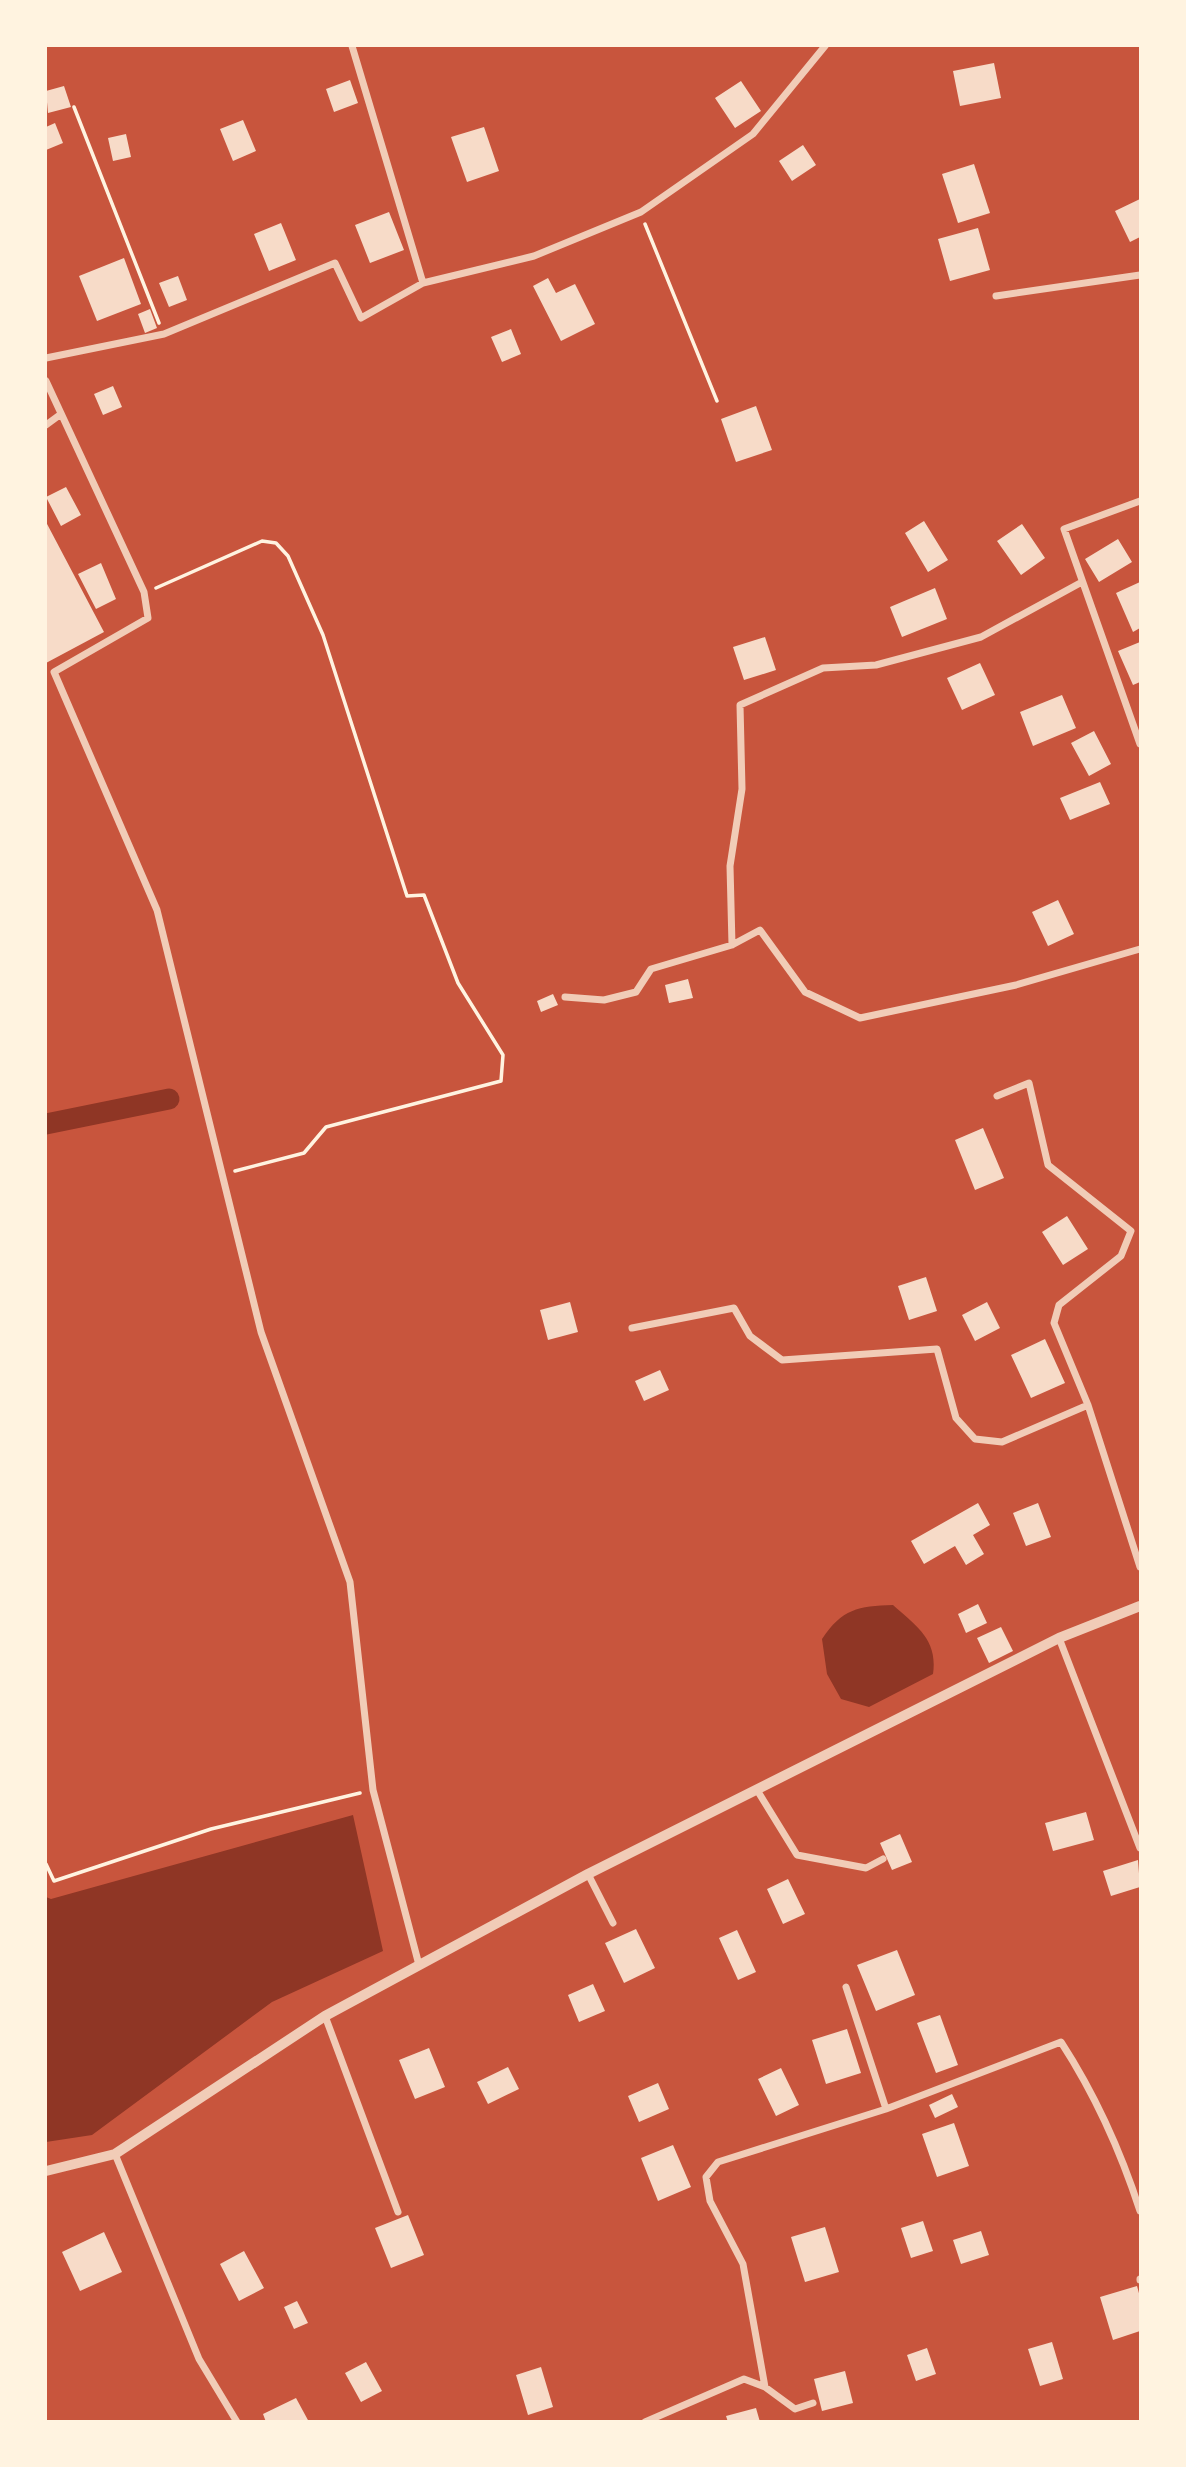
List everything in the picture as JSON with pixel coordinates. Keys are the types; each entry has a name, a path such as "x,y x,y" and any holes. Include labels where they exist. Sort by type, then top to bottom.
{"street":[{"path":"352,46 423,284"},
{"path":"46,358 164,334 335,262 361,318 423,284 534,256 641,212 753,134 825,46"},
{"path":"996,296 1140,275"},
{"path":"46,381 144,592 148,618 50,673 157,910 220,1175 261,1332 350,1583 373,1790 419,1965"},
{"path":"46,425 61,414"},
{"path":"1140,501 1064,528 1140,744"},
{"path":"732,945 730,866 741,789 740,705 823,668 876,665 981,637 1082,582"},
{"path":"565,997 604,1000 636,992 651,969 732,945 760,930 805,992 860,1018 1016,985 1140,949"},
{"path":"997,1096 1028,1083 1048,1165 1131,1231 1121,1256 1059,1305 1054,1323 1088,1405 1140,1567"},
{"path":"632,1328 734,1308 750,1336 782,1360 937,1349 956,1418 975,1439 1002,1442 1088,1405"},
{"path":"46,2172 115,2154 325,2016 588,1874 1059,1639 1140,1606"},
{"path":"1059,1639 1140,1848"},
{"path":"757,1790 797,1854 866,1868 883,1859"},
{"path":"588,1874 613,1923"},
{"path":"846,1987 886,2109"},
{"path":"325,2016 398,2212"},
{"path":"765,2387 743,2264 710,2202 706,2177 718,2162 886,2109 1061,2042 1088,2085 1126,2168 1140,2210"},
{"path":"115,2154 199,2359 237,2421"},
{"path":"645,2421 744,2379 765,2387 795,2409 813,2403"}],"path":[{"path":"74,107 164,334"},
{"path":"641,212 717,401"},
{"path":"144,592 262,541 276,543 288,556 323,635 407,896 424,895 458,983 503,1055 501,1081 327,1127 304,1153 220,1175"},
{"path":"46,1864 54,1881 211,1829 373,1790"}],"shaded area":[{"path":"893,1605 929,1642 934,1662 933,1674 869,1707 841,1699 827,1674 822,1639 837,1621 852,1611"},
{"path":"353,1815 383,1951 272,2002 92,2135 46,2142 46,1897 51,1899"}],"building":[{"path":"994,63 1001,98 960,106 953,71"},
{"path":"350,80 358,103 334,112 326,89"},
{"path":"741,81 761,111 735,128 715,98"},
{"path":"64,86 71,107 48,113 46,91"},
{"path":"243,120 256,151 233,161 220,129"},
{"path":"55,123 63,143 46,150 46,127"},
{"path":"484,127 499,171 467,182 451,137"},
{"path":"126,134 131,157 113,161 108,138"},
{"path":"803,145 816,165 792,181 779,161"},
{"path":"974,164 990,213 958,223 942,174"},
{"path":"1140,199 1140,237 1130,242 1115,211"},
{"path":"389,212 404,250 370,263 355,225"},
{"path":"281,223 296,260 269,271 254,234"},
{"path":"978,228 990,270 950,281 938,239"},
{"path":"124,258 141,304 97,321 79,276"},
{"path":"178,276 187,300 169,307 159,283"},
{"path":"548,278 556,293 575,284 595,324 561,341 533,286"},
{"path":"150,309 157,328 145,333 138,314"},
{"path":"511,329 521,354 502,362 491,337"},
{"path":"113,386 122,407 103,415 94,394"},
{"path":"756,406 772,450 736,462 721,419"},
{"path":"66,487 81,515 61,526 46,497"},
{"path":"924,521 948,560 928,572 905,533"},
{"path":"46,522 104,632 46,663"},
{"path":"1022,524 1045,558 1021,575 997,541"},
{"path":"1118,539 1132,562 1099,582 1085,559"},
{"path":"101,563 116,599 96,609 78,574"},
{"path":"1140,582 1140,628 1133,632 1116,593"},
{"path":"935,588 947,619 902,637 890,607"},
{"path":"765,637 776,670 744,680 733,647"},
{"path":"1140,642 1140,682 1133,685 1118,651"},
{"path":"980,663 995,695 962,710 947,678"},
{"path":"1062,695 1076,728 1033,746 1020,712"},
{"path":"1094,731 1111,764 1089,776 1071,743"},
{"path":"1100,782 1110,804 1070,820 1060,798"},
{"path":"1058,900 1074,934 1048,946 1032,912"},
{"path":"688,979 693,998 669,1003 665,985"},
{"path":"553,994 558,1005 541,1012 537,1001"},
{"path":"983,1128 1004,1178 975,1190 955,1140"},
{"path":"1067,1216 1088,1249 1063,1265 1042,1232"},
{"path":"926,1277 937,1311 909,1320 898,1286"},
{"path":"570,1302 578,1332 548,1340 540,1310"},
{"path":"987,1302 1000,1328 975,1341 962,1315"},
{"path":"1045,1339 1065,1383 1031,1398 1011,1355"},
{"path":"660,1370 669,1390 644,1401 635,1381"},
{"path":"978,1503 990,1525 973,1535 984,1554 966,1565 955,1546 924,1564 911,1541"},
{"path":"1038,1503 1051,1537 1026,1546 1013,1513"},
{"path":"978,1604 987,1623 966,1633 958,1614"},
{"path":"1001,1627 1013,1651 989,1663 977,1638"},
{"path":"1086,1812 1094,1840 1053,1851 1045,1823"},
{"path":"900,1834 912,1862 892,1870 880,1843"},
{"path":"1138,1860 1140,1887 1111,1896 1103,1871"},
{"path":"788,1879 805,1914 783,1924 767,1889"},
{"path":"636,1929 655,1968 624,1983 605,1943"},
{"path":"737,1930 756,1972 738,1980 719,1938"},
{"path":"897,1950 915,1995 876,2011 857,1965"},
{"path":"593,1984 605,2011 579,2022 568,1995"},
{"path":"940,2015 958,2065 936,2073 917,2023"},
{"path":"847,2029 861,2073 826,2084 812,2040"},
{"path":"429,2048 445,2087 415,2099 399,2060"},
{"path":"508,2067 519,2089 488,2104 477,2082"},
{"path":"781,2068 799,2105 776,2116 758,2079"},
{"path":"658,2083 669,2109 639,2122 628,2096"},
{"path":"952,2094 958,2107 935,2118 929,2105"},
{"path":"954,2123 969,2166 937,2177 922,2134"},
{"path":"673,2145 691,2187 658,2201 641,2158"},
{"path":"408,2215 424,2255 391,2268 375,2228"},
{"path":"923,2221 933,2251 911,2258 901,2228"},
{"path":"825,2227 839,2272 805,2282 791,2237"},
{"path":"981,2231 989,2255 961,2264 953,2240"},
{"path":"104,2232 122,2272 80,2291 62,2252"},
{"path":"244,2251 264,2288 239,2301 220,2264"},
{"path":"1137,2286 1140,2297 1140,2331 1113,2340 1100,2297"},
{"path":"297,2301 308,2323 294,2329 284,2307"},
{"path":"1052,2342 1063,2379 1040,2386 1028,2349"},
{"path":"927,2348 936,2374 916,2381 907,2355"},
{"path":"366,2362 382,2391 361,2402 345,2373"},
{"path":"541,2367 553,2407 528,2415 516,2375"},
{"path":"845,2371 853,2403 822,2411 814,2379"},
{"path":"296,2398 309,2422 266,2422 263,2414"},
{"path":"756,2408 760,2422 728,2422 726,2416"}],"waterway":[{"path":"46,1124 169,1099"}]}
